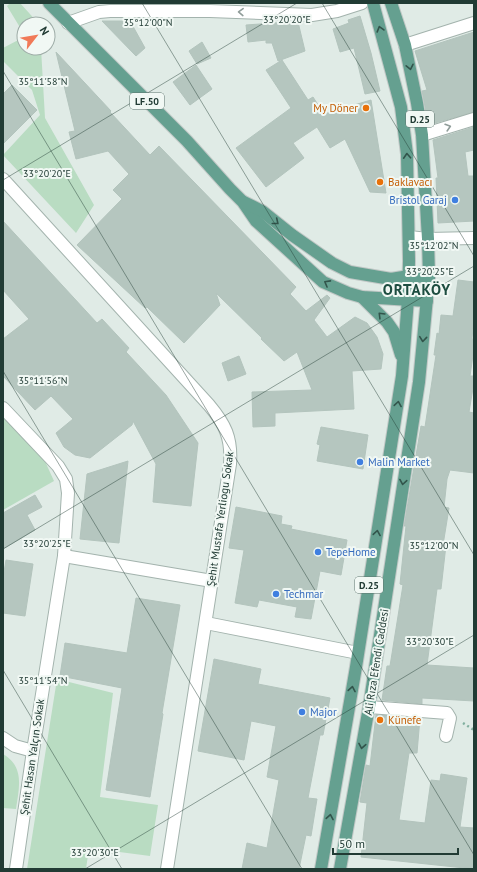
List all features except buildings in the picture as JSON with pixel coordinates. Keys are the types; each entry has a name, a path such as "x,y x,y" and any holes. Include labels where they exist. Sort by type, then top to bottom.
{"main road":[{"name":"LF.50","path":"49,3 187,141 243,202 256,221 323,282 362,298 427,301"},
{"name":"D.25","path":"373,3 401,107 407,154 409,276"},
{"name":"D.25","path":"391,3 406,45 422,135 428,239"},
{"name":"LF.50","path":"243,202 262,211 313,250 332,263 350,272 391,279 409,276 429,277"},
{"name":"Ali Rıza Efendi Caddesi","path":"340,869 369,707 419,382 429,277 428,239"},
{"name":"Ali Rıza Efendi Caddesi","path":"321,869 358,653 402,376 409,276"},
{"path":"362,298 387,322 394,332 403,362"}],"street":[{"path":"199,3 210,11"},
{"path":"68,23 98,12 110,11 210,11 312,15 337,11 362,3"},
{"path":"406,45 474,23"},
{"path":"422,135 474,119"},
{"name":"Şehit Mustafa Yerliogu Sokak","path":"3,179 209,405 225,428 230,446 230,460 206,623 167,869"},
{"path":"409,237 428,239 474,238"},
{"name":"Şehit Hasan Yalçın Sokak","path":"3,408 52,458 66,479 68,493 64,556 16,869"},
{"path":"64,556 212,581"},
{"path":"206,623 358,653"},
{"path":"369,707 447,713 450,718 446,736"},
{"path":"3,738 15,746 33,752"}],"green space":[{"path":"10,3 20,3 32,16 16,16 16,21 7,6"},
{"path":"16,41 16,56 41,56 45,118 94,205 76,233 3,155 40,115 32,90 3,61 3,48"},
{"path":"3,416 44,459 54,481 3,510"},
{"path":"57,679 113,693 100,797 158,805 150,856 89,848 86,869 27,869"},
{"path":"3,754 15,765 18,772 19,786 16,809 3,808"}],"place":[{"name":"My Döner","path":"366,108"},
{"name":"Baklavacı","path":"380,182"},
{"name":"Bristol Garaj","path":"455,200"},
{"name":"Malin Market","path":"360,462"},
{"name":"TepeHome","path":"318,552"},
{"name":"Techmar","path":"276,594"},
{"name":"Major","path":"302,712"},
{"name":"Künefe","path":"380,720"}],"district":[{"name":"ORTAKÖY","path":"417,290"}]}
